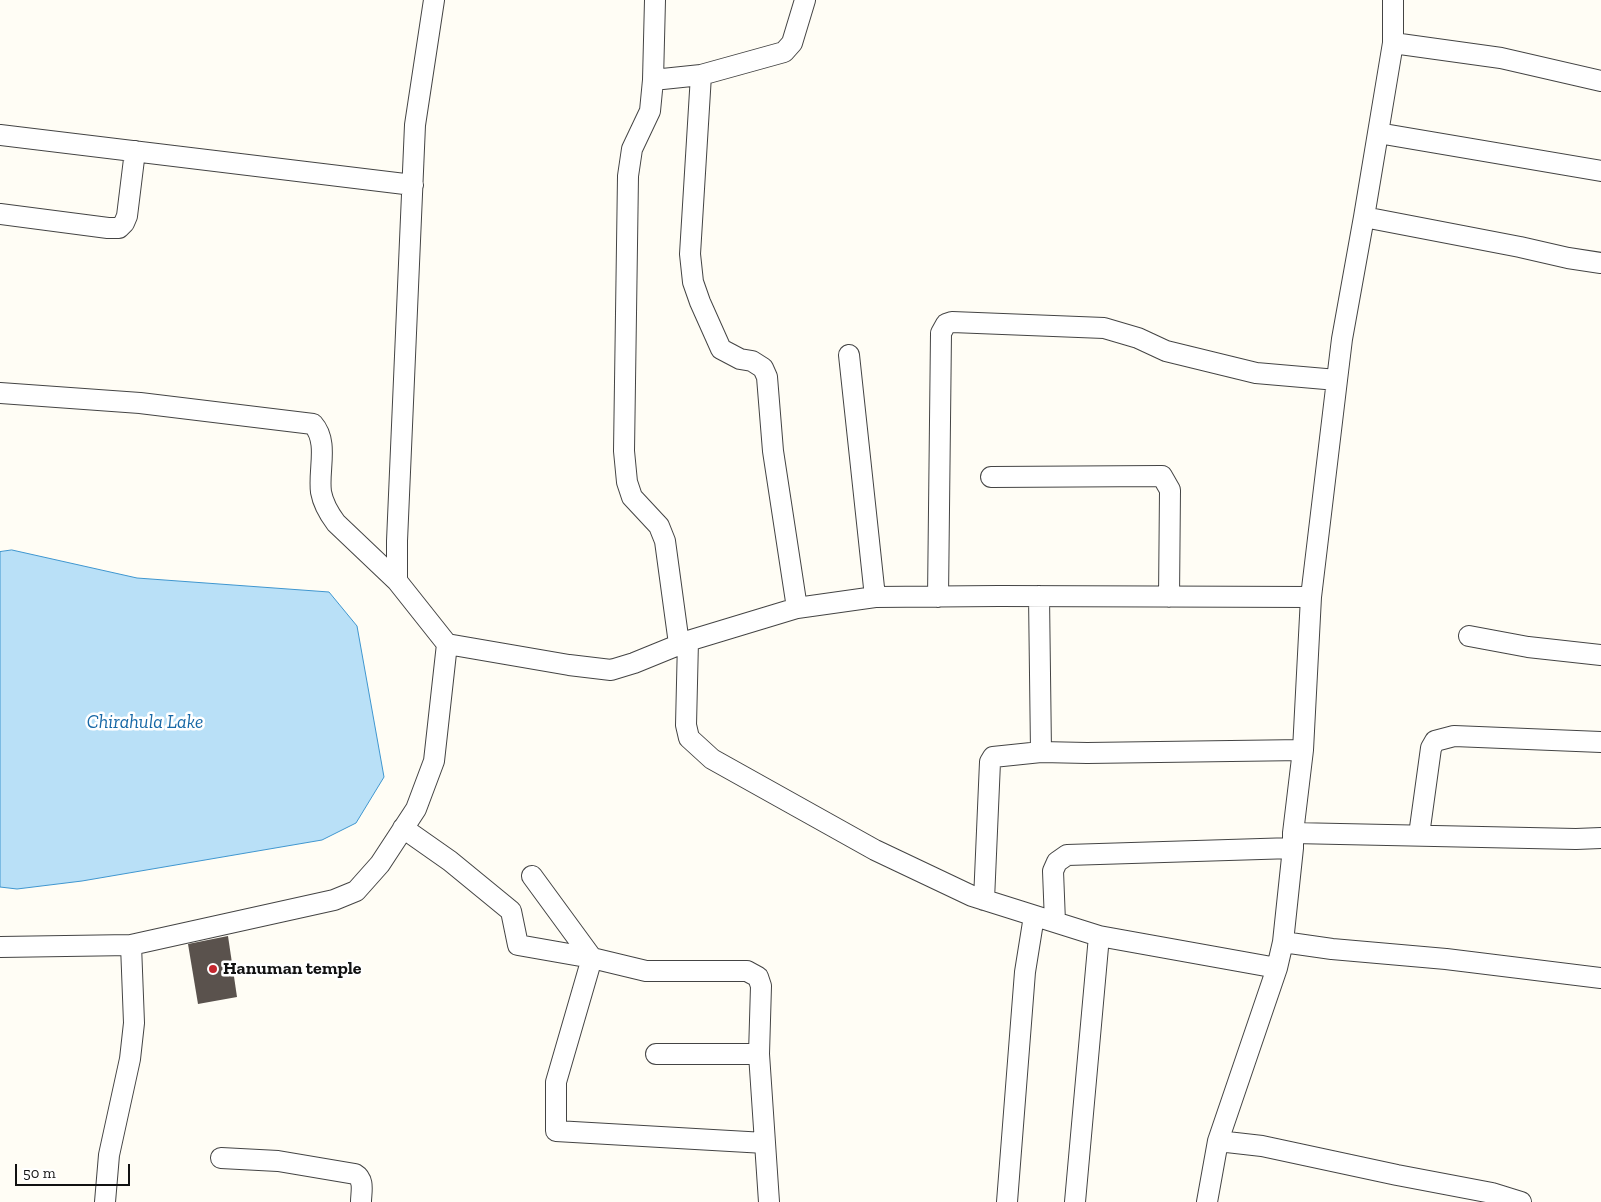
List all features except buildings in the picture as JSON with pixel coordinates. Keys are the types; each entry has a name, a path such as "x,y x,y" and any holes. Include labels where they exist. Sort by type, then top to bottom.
{"street":[{"path":"397,581 416,125 434,0"},
{"path":"655,0 653,80 650,111 632,149 628,176 624,451 626,482 632,497 659,526 666,540 684,643 686,725 690,738 712,759 875,850 972,896 1099,936 1277,968"},
{"path":"653,80 701,74 784,52 792,43 805,0"},
{"path":"1207,1202 1218,1141 1277,968 1283,942 1303,750 1311,597 1342,339 1393,42 1394,0"},
{"path":"1393,42 1501,58 1601,80"},
{"path":"701,74 690,254 693,282 700,302 722,349 740,359 752,361 763,368 767,377 773,451 797,608"},
{"path":"1378,134 1601,171"},
{"path":"0,135 413,185"},
{"path":"0,214 119,228 127,216 135,151"},
{"path":"1364,218 1601,263"},
{"path":"938,597 941,333 946,324 952,322 1104,328 1138,338 1166,351 1256,373 1337,380"},
{"path":"849,355 875,597"},
{"path":"0,393 140,403 313,424 320,434 322,492 330,515 397,581 447,644 569,665 611,670 684,643 797,608 875,597 1311,597"},
{"path":"991,477 1162,476 1170,490 1169,597"},
{"path":"1039,596 1041,752"},
{"path":"1469,636 1528,647 1601,655"},
{"path":"0,947 131,945 334,900 356,891 380,864 416,809 434,761 447,644"},
{"path":"1419,835 1431,748 1435,741 1454,736 1601,742"},
{"path":"984,900 990,762 993,757 1041,752 1303,750"},
{"path":"403,828 450,861 511,911 518,945 592,958 646,971 747,970 758,977 761,986 759,1054 769,1202"},
{"path":"1055,922 1054,871 1057,862 1067,855 1419,835 1601,838"},
{"path":"532,876 592,958"},
{"path":"1007,1202 1025,972 1034,916"},
{"path":"1075,1202 1099,936"},
{"path":"1283,942 1601,978"},
{"path":"105,1202 109,1155 130,1059 134,1023 131,945"},
{"path":"592,958 556,1082 556,1131 765,1143"},
{"path":"656,1054 759,1054"},
{"path":"1218,1141 1262,1146 1492,1193 1521,1202"},
{"path":"221,1158 278,1161 355,1174 360,1177 362,1183 361,1202"}],"water":[{"name":"Chirahula Lake","path":"12,550 137,578 329,592 357,626 384,777 356,823 322,840 82,881 17,889 0,887 0,552"}],"place":[{"name":"Hanuman temple","path":"213,969"}]}
